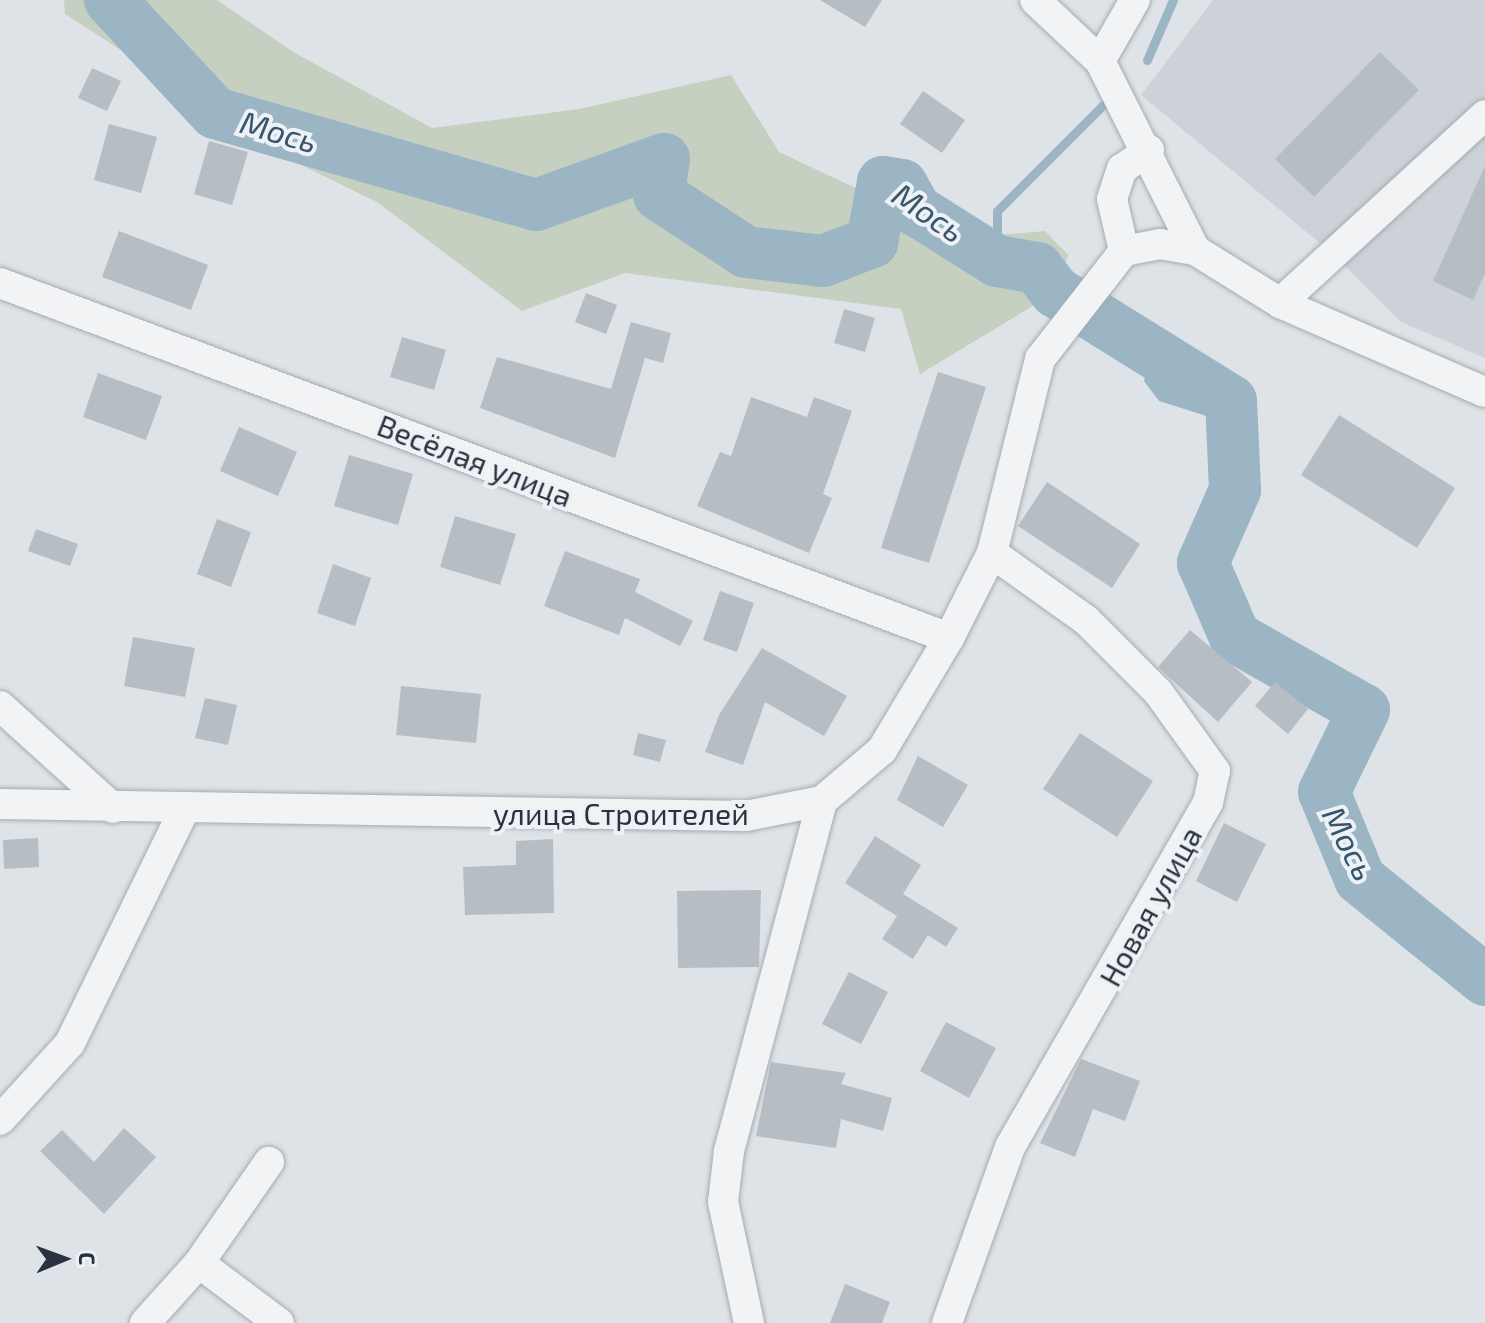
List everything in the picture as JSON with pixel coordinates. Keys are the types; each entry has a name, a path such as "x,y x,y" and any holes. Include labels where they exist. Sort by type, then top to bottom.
{"street":[{"path":"1035,0 1100,61 1149,150 1195,250"},
{"path":"1100,61 1135,0"},
{"path":"1280,303 1485,115"},
{"path":"1149,150 1122,169 1112,199 1124,251 1160,244 1195,250 1280,303 1485,392"},
{"name":"улица Строителей","path":"0,804 184,810 746,816 822,801 882,750 949,638 992,553 1040,359 1057,329 1124,251"},
{"name":"Весёлая улица","path":"0,283 949,638"},
{"name":"Новая улица","path":"947,1323 1010,1147 1208,803 1215,771 1158,692 1086,620 992,553"},
{"path":"0,706 113,808"},
{"path":"749,1323 723,1202 729,1151 822,801"},
{"path":"0,1120 70,1043 184,810"},
{"path":"145,1323 199,1263 269,1162"},
{"path":"199,1263 279,1323"}],"shaded area":[{"path":"1213,0 1485,0 1485,358 1401,322 1333,254 1141,95"}],"green space":[{"path":"64,0 217,0 295,53 432,128 579,109 731,75 779,152 962,238 1045,231 1068,255 1056,292 920,374 901,309 625,273 522,311 377,202 295,162 65,14"}],"water":[{"path":"1177,354 1214,368 1231,390 1218,395 1216,419 1159,401 1144,381 1147,369 1158,370"}],"building":[{"path":"820,0 882,0 865,27"},
{"path":"1380,52 1419,90 1314,197 1275,159"},
{"path":"92,68 121,81 107,111 78,98"},
{"path":"923,91 965,120 942,153 900,124"},
{"path":"109,124 157,137 141,193 94,180"},
{"path":"209,141 248,152 232,205 194,194"},
{"path":"1485,166 1485,273 1473,300 1433,281"},
{"path":"119,231 208,265 191,310 102,277"},
{"path":"586,293 617,305 606,334 575,322"},
{"path":"844,309 875,318 865,352 834,343"},
{"path":"631,322 671,333 663,363 645,358 615,458 480,408 497,357 611,389"},
{"path":"402,337 446,350 434,390 390,377"},
{"path":"938,372 986,387 929,563 881,548"},
{"path":"98,373 162,396 146,440 83,417"},
{"path":"751,397 807,417 814,397 852,411 823,494 832,498 809,553 697,506 720,452 731,456"},
{"path":"1339,415 1455,488 1417,548 1301,475"},
{"path":"239,427 297,452 278,496 220,471"},
{"path":"349,455 413,474 398,525 334,506"},
{"path":"1047,482 1140,544 1112,588 1018,526"},
{"path":"455,516 516,534 500,585 440,567"},
{"path":"217,519 251,532 231,587 197,574"},
{"path":"36,529 78,544 70,566 28,551"},
{"path":"565,551 640,579 635,592 693,621 680,646 625,618 619,635 544,606"},
{"path":"333,564 371,578 355,626 317,613"},
{"path":"720,591 754,603 737,652 703,640"},
{"path":"1190,630 1252,682 1218,722 1158,667"},
{"path":"133,637 195,648 185,697 124,686"},
{"path":"762,648 847,696 824,736 765,702 743,765 705,752 719,715"},
{"path":"1275,682 1308,709 1288,734 1255,706"},
{"path":"401,686 481,694 476,743 396,735"},
{"path":"205,698 237,705 228,745 195,738"},
{"path":"638,733 666,740 660,762 633,755"},
{"path":"1080,733 1153,781 1117,837 1043,789"},
{"path":"918,756 968,785 943,827 897,800"},
{"path":"1224,823 1266,844 1237,902 1196,881"},
{"path":"875,836 921,865 903,894 958,928 946,947 928,935 913,959 882,939 897,916 845,883"},
{"path":"38,838 39,867 4,869 3,840"},
{"path":"553,839 554,913 465,915 463,867 516,865 516,841"},
{"path":"761,890 759,967 678,968 677,891"},
{"path":"849,972 888,992 861,1044 822,1024"},
{"path":"946,1022 996,1048 969,1098 920,1071"},
{"path":"1081,1059 1140,1081 1125,1121 1093,1109 1075,1157 1040,1143"},
{"path":"771,1062 846,1073 841,1084 892,1098 883,1131 841,1119 836,1148 756,1136"},
{"path":"124,1128 156,1157 104,1214 40,1151 62,1130 94,1162"},
{"path":"845,1284 890,1302 882,1323 830,1323"}],"waterway":[{"name":"Мось","path":"110,0 215,113 536,205 664,159 659,195 746,252 823,261 872,242 883,182 902,185 916,210 997,261 1037,268 1056,292 1231,401 1235,490 1203,563 1235,637 1364,710 1324,792 1360,879 1485,980"},
{"path":"1147,60 1173,0"},
{"path":"997,261 997,211 1103,105"}]}
